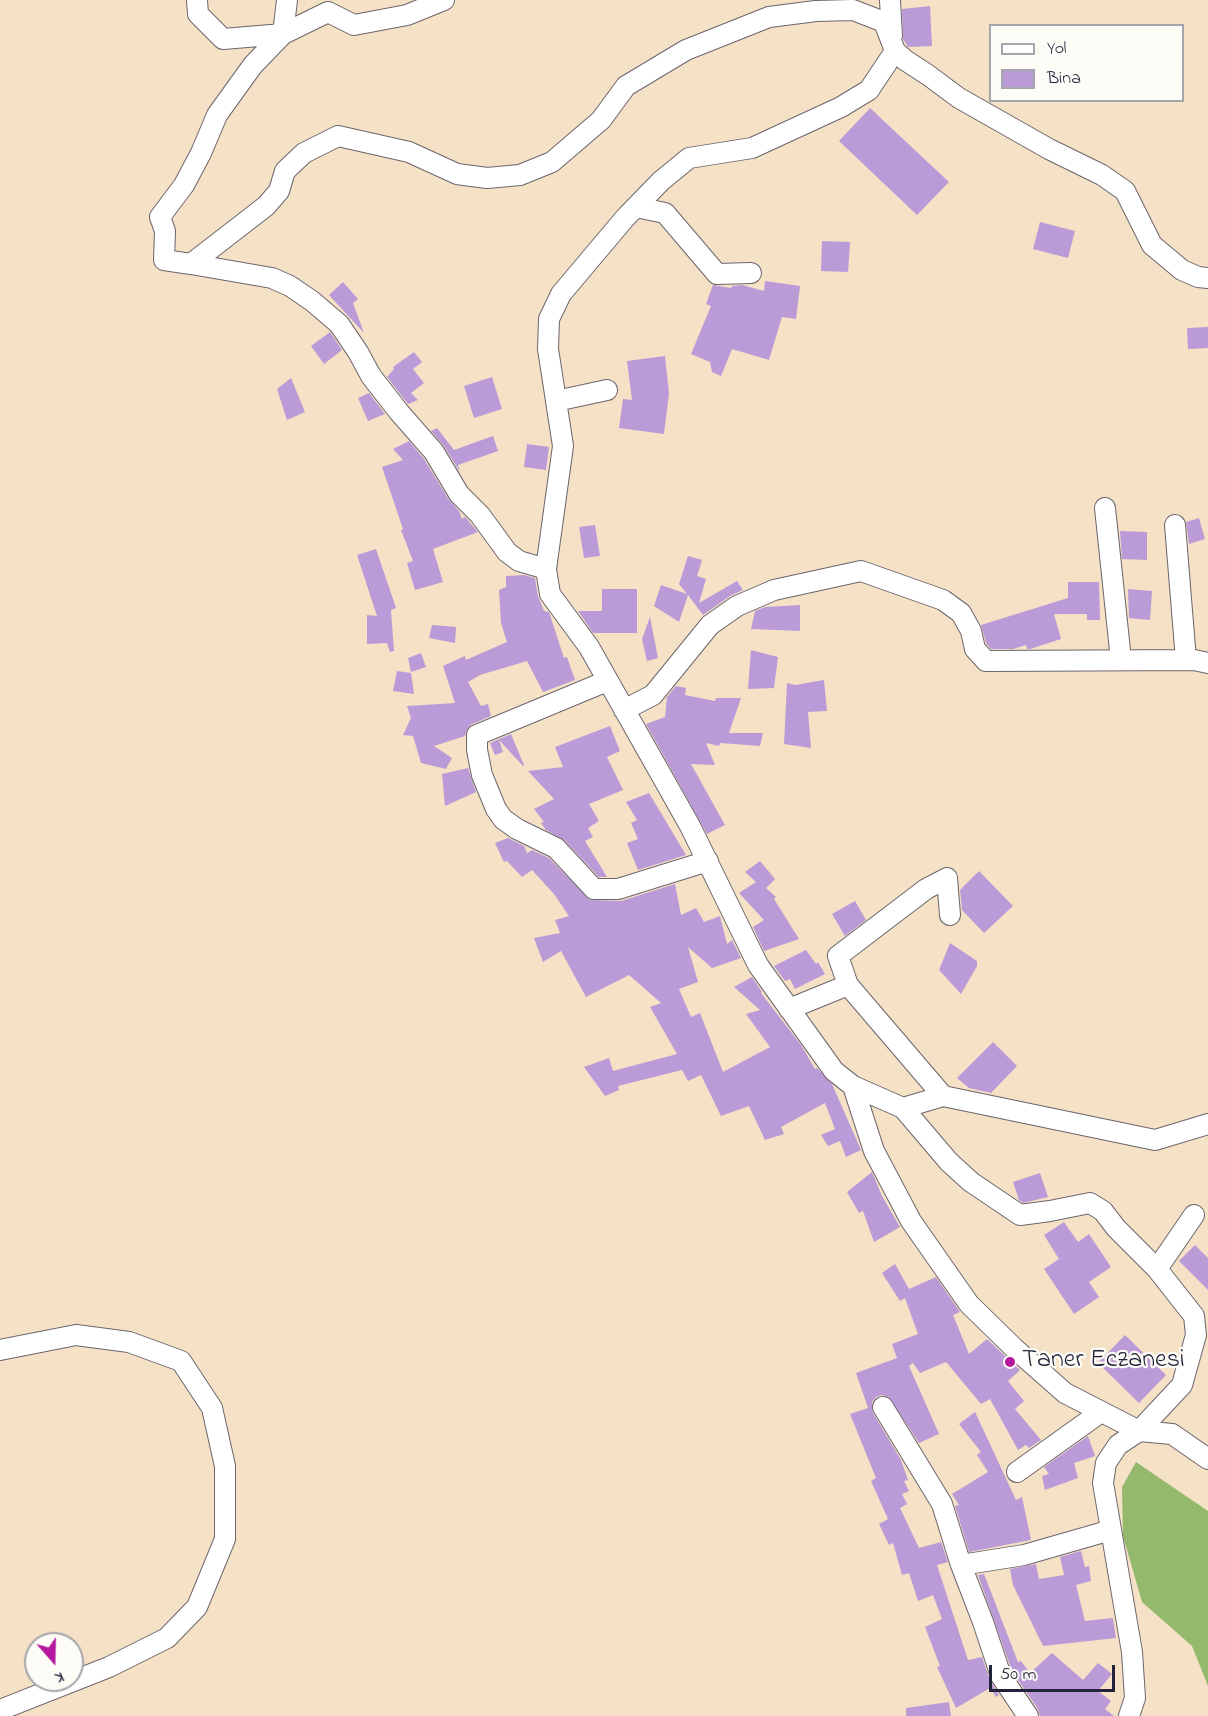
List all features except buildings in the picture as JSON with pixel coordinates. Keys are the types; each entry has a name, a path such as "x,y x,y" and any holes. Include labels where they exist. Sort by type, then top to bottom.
{"street":[{"path":"197,0 198,14 223,39 283,34"},
{"path":"283,34 287,0"},
{"path":"444,0 407,15 354,25 328,12 283,34 253,65 217,115 184,185 160,217 165,231 164,260 272,278 290,286 312,301 339,324 371,376 434,452 459,494 480,515 507,552 519,561 546,569"},
{"path":"890,0 894,46 869,90 807,124 752,147 689,158 661,181 636,207 561,294 549,319 548,349 564,446 546,569 550,594 589,647 708,861 758,965 834,1071 852,1086 903,1108 929,1141 956,1169 971,1182 1020,1215 1090,1203 1103,1211 1116,1228 1157,1269 1194,1316 1196,1335 1182,1385 1139,1431 1118,1445 1106,1463 1103,1483 1132,1652 1135,1698 1129,1716"},
{"path":"190,264 266,206 279,191 285,171 304,153 339,136 409,152 457,174 487,178 520,175 552,162 601,120 626,86 686,50 769,17 816,11 853,10 884,22 894,46 905,60 959,99 1049,149 1102,175 1125,191 1152,245 1182,270 1198,278 1208,278"},
{"path":"636,207 665,213 717,274 751,273"},
{"path":"556,401 607,390"},
{"path":"1105,508 1121,660"},
{"path":"1175,525 1186,660"},
{"path":"624,710 653,694 710,625 736,606 774,590 861,571 943,600 961,613 971,631 975,649 986,661 1186,660 1208,663"},
{"path":"607,681 477,735 478,761 493,803 503,819 517,829 556,848 594,889 618,889 708,861"},
{"path":"943,1096 848,985 838,956 926,889 947,878 950,915"},
{"path":"789,1009 848,985"},
{"path":"852,1086 874,1151 911,1221 969,1304 1065,1393 1139,1431 1172,1434 1208,1459"},
{"path":"903,1108 943,1096 1155,1140 1208,1124"},
{"path":"1157,1269 1194,1215"},
{"path":"0,1350 76,1335 129,1342 181,1361 212,1408 225,1466 225,1539 197,1607 167,1638 110,1667 0,1710"},
{"path":"883,1407 942,1504 1001,1676 1028,1716"},
{"path":"1017,1472 1101,1412"},
{"path":"962,1565 1024,1555 1111,1530"}],"green space":[{"path":"1136,1462 1208,1511 1208,1686 1192,1646 1142,1602 1123,1536 1122,1487"}],"place":[{"name":"Taner Eczanesi","path":"1010,1362"}]}
